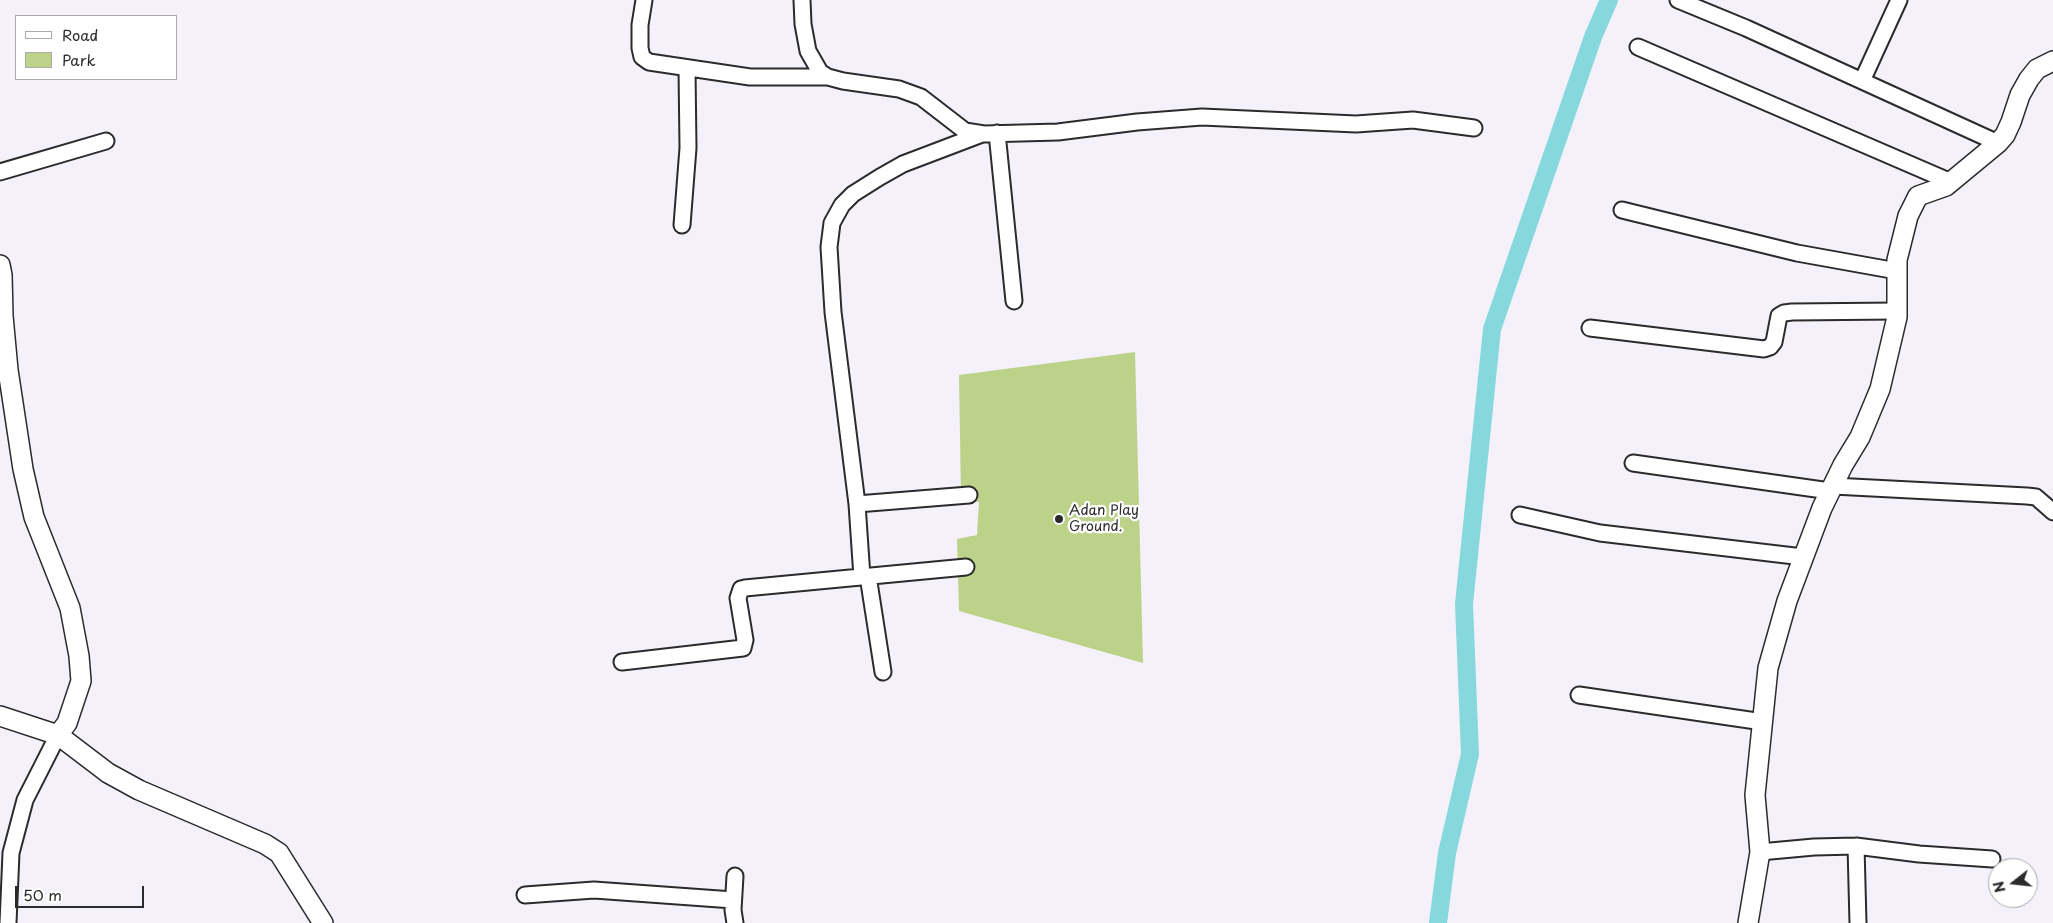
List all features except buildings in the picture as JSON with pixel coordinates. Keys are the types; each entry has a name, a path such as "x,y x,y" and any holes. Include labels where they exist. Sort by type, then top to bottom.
{"street":[{"path":"644,0 640,25 640,48 642,56 649,62 750,77 828,77 899,90 921,97 965,131 990,133 1058,132 1137,122 1202,118 1356,124 1413,120 1474,128"},
{"path":"802,0 803,24 808,51 820,72 828,77"},
{"path":"1678,0 1998,143"},
{"path":"1862,81 1899,0"},
{"path":"1638,47 1951,182"},
{"path":"1748,923 1760,852 1755,794 1768,668 1787,601 1803,557 1831,489 1860,437 1880,389 1897,311 1897,260 1908,216 1918,196 1946,186 1998,143 2005,135 2020,94 2029,79 2037,68 2053,61"},
{"path":"682,225 688,148 688,69"},
{"path":"990,133 1014,300"},
{"path":"883,672 865,576 833,312 829,248 832,224 842,205 853,194 880,176 903,164 990,133"},
{"path":"0,172 106,140"},
{"path":"1622,210 1797,253 1897,271"},
{"path":"0,265 8,370 23,469 34,517 70,608 79,656 81,681 67,723 58,735 25,800 11,853 5,915"},
{"path":"1590,328 1764,349 1770,347 1774,342 1779,316 1784,314 1792,312 1897,311"},
{"path":"1632,463 1831,489 2027,496 2036,498 2053,512"},
{"path":"857,504 969,495"},
{"path":"1520,515 1600,533 1803,557"},
{"path":"622,662 727,652 743,648 745,640 738,598 741,589 966,567"},
{"path":"1579,695 1763,722"},
{"path":"0,716 58,735 108,772 139,790 264,844 280,853 323,923"},
{"path":"1760,852 1814,847 1856,846 1919,854 1988,859"},
{"path":"1856,846 1858,923"},
{"path":"735,876 733,900 735,923"},
{"path":"525,895 594,890 733,900"}],"green space":[{"name":"Adan Play Ground.","path":"1135,352 1143,663 959,611 957,539 977,535 979,502 961,498 959,375"}],"waterway":[{"path":"1438,923 1447,853 1470,754 1464,604 1492,329 1593,37 1609,0"}],"place":[{"name":"Adan Play Ground.","path":"1059,519"}]}
